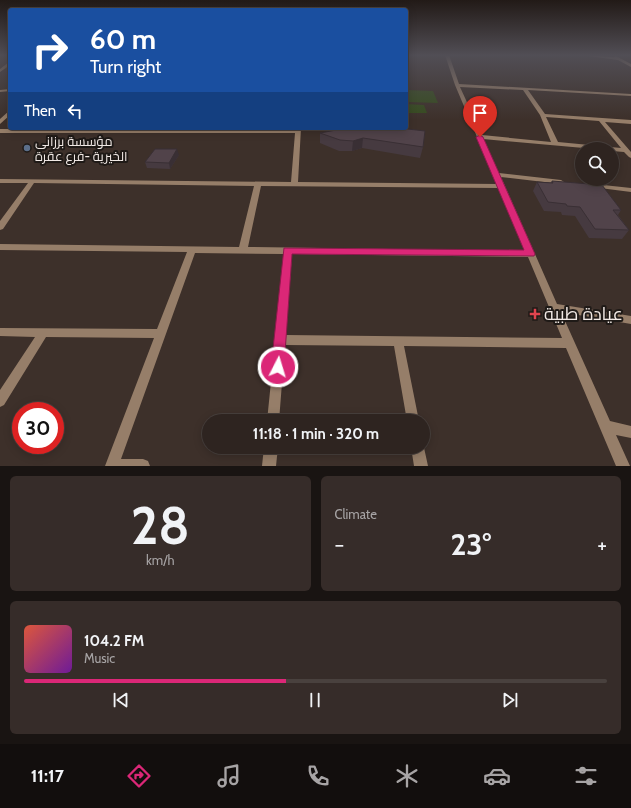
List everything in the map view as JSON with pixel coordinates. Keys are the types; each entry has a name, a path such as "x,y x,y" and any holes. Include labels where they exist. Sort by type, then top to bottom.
{"street":[{"path":"454,77 623,466"},
{"path":"457,85 631,95"},
{"path":"524,88 542,115 555,143"},
{"path":"0,122 8,114"},
{"path":"542,115 631,122"},
{"path":"600,119 631,156"},
{"path":"0,131 149,130"},
{"path":"294,184 298,130"},
{"path":"480,137 626,150"},
{"path":"496,175 567,183"},
{"path":"0,182 501,186"},
{"path":"0,227 32,182"},
{"path":"243,250 258,184"},
{"path":"593,186 631,190"},
{"path":"0,247 530,254"},
{"path":"143,466 113,465 192,250"},
{"path":"274,414 288,251"},
{"path":"554,307 631,320"},
{"path":"0,332 161,334"},
{"path":"0,402 44,332"},
{"path":"280,340 569,343"},
{"path":"398,341 412,414"},
{"path":"605,426 631,432"},
{"path":"269,466 270,454"},
{"path":"419,454 421,466"}],"green space":[{"path":"408,90 433,91 438,103 408,102"},
{"path":"408,104 424,105 427,113 408,113"}],"building":[{"path":"408,129 425,131 423,147 363,138 353,141 340,140 320,133 336,130"},
{"path":"155,149 177,149 169,163 145,162"},
{"path":"552,181 575,183 575,186 603,186 621,210 613,210 629,230 595,229 580,207 548,202 537,182 553,183"}],"place":[{"name":"مؤسسة برزانى الخيرية -فرع عقرة","path":"27,148"},
{"name":"عيادة طبية","path":"535,314"}],"route":[{"path":"278,367 288,251 530,254 480,137"}]}
